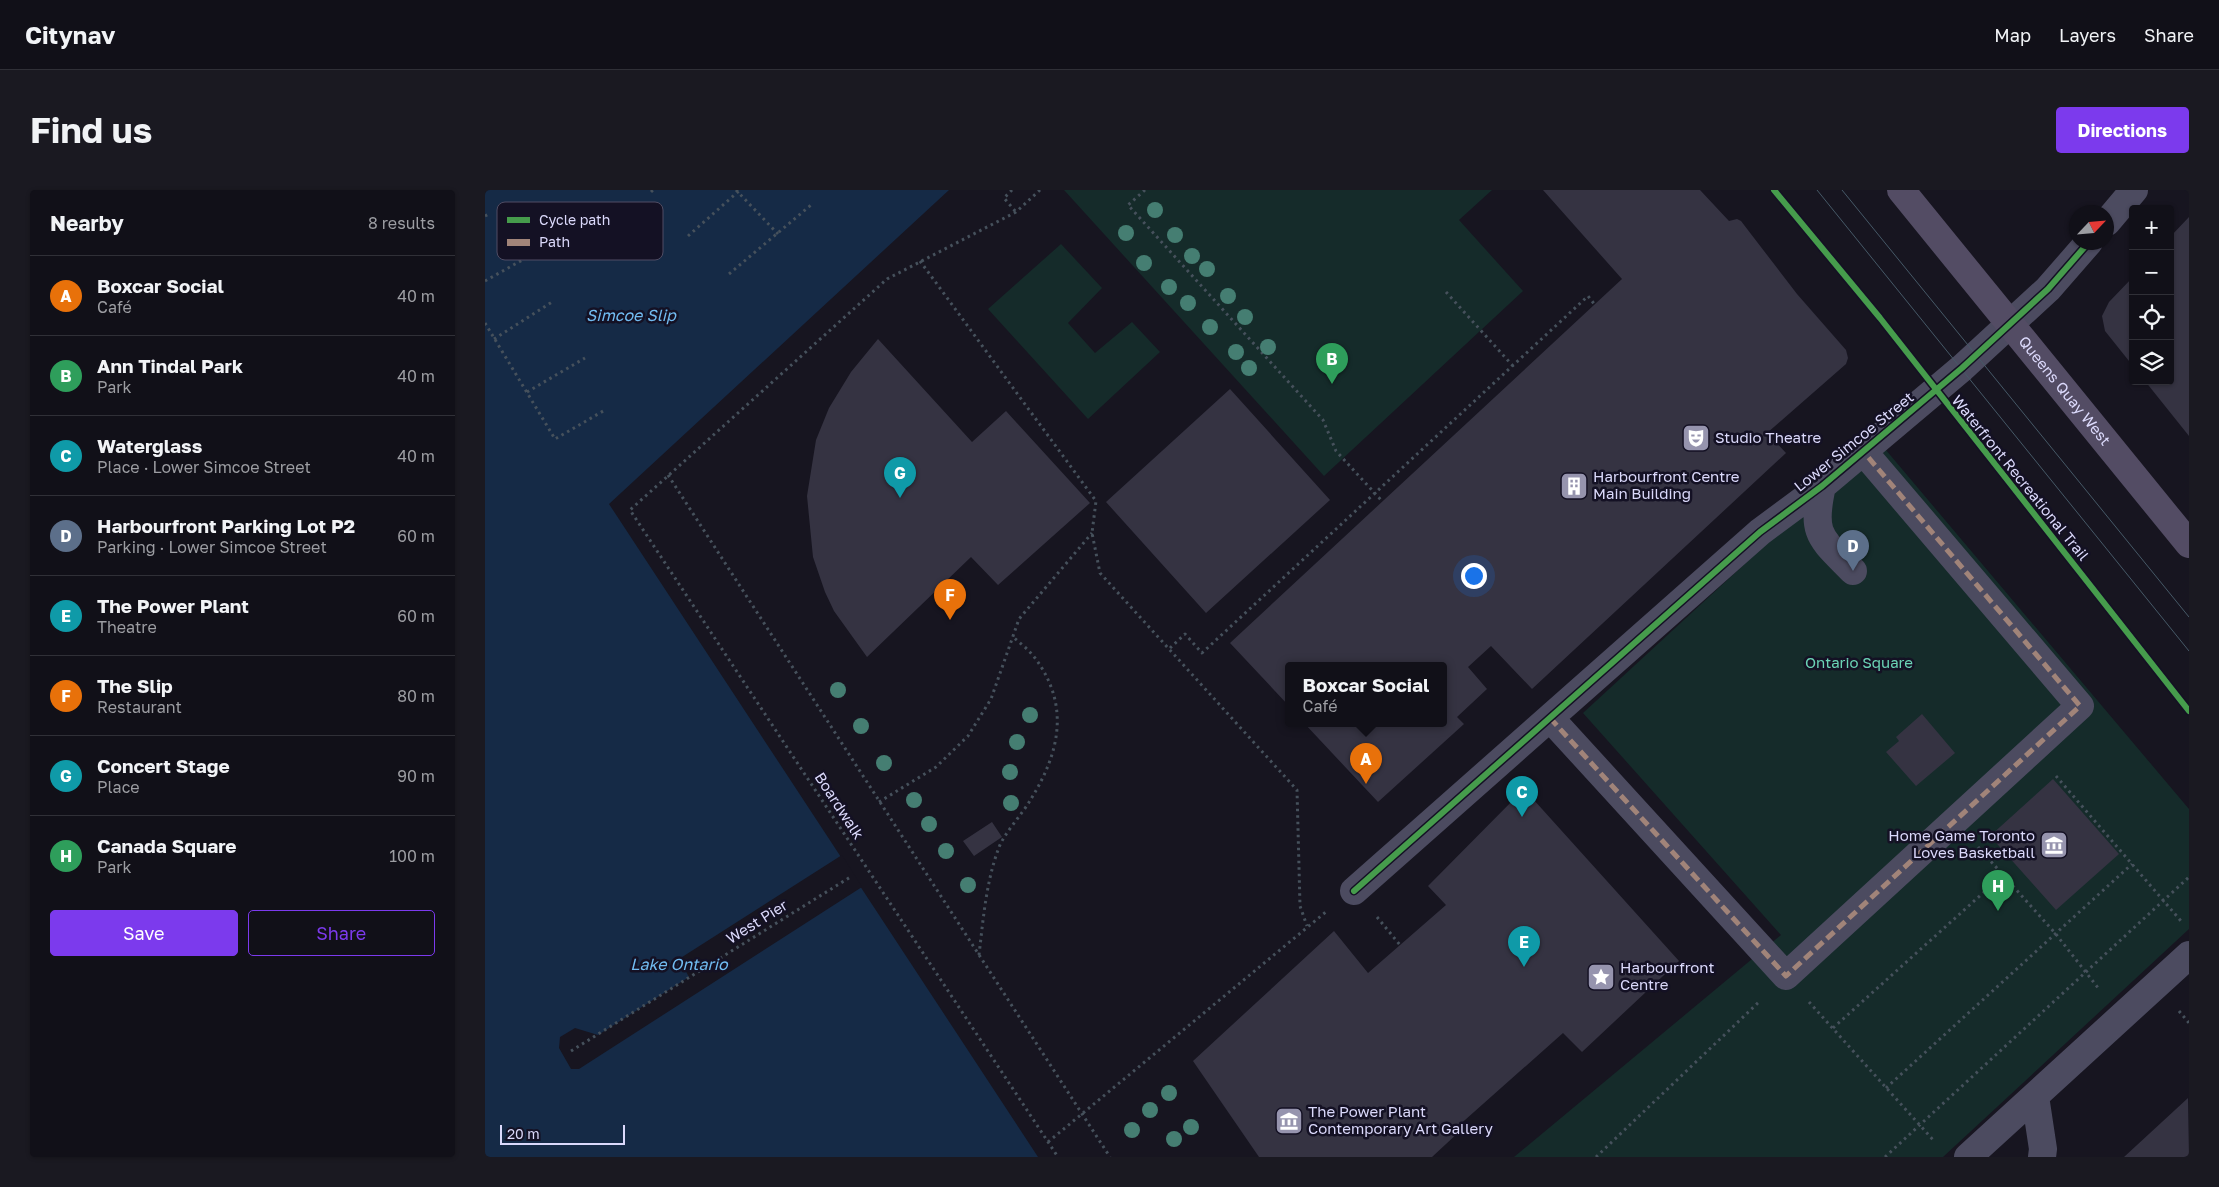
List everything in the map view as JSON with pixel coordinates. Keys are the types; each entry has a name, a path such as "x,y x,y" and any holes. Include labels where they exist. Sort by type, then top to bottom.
{"main road":[{"name":"Queens Quay West","path":"1901,190 2189,544"}],"street":[{"path":"2114,214 2134,190"},
{"name":"Lower Simcoe Street","path":"1354,891 1760,532 1822,486 1862,450 1962,368 2048,289 2082,250"},
{"path":"1550,718 1786,976 2079,706 1862,450"},
{"path":"1822,486 1816,511 1821,538 1853,571"},
{"path":"1968,1157 2113,1022 2189,955"},
{"path":"2035,1096 2043,1148 2042,1157"}],"path":[{"path":"1012,190 1004,198 1016,212"},
{"path":"1040,190 1016,212 887,278 668,475 1110,1157"},
{"path":"1145,190 1128,206 1323,420 1336,451 1382,501"},
{"path":"688,236 738,191 778,234"},
{"path":"729,274 811,205"},
{"path":"485,281 521,260"},
{"path":"920,261 1097,501 1092,533 1100,573 1297,790 1300,906 1307,926"},
{"path":"1446,292 1513,366"},
{"path":"1169,648 1185,634 1202,654 1588,296 1595,305"},
{"path":"493,339 552,302"},
{"path":"485,324 555,439 605,410"},
{"path":"527,392 585,358"},
{"path":"879,802 936,767 968,736 991,699 1019,619 1092,533"},
{"path":"979,955 986,901 998,849 1031,799 1049,766 1059,731 1057,706 1050,682 1034,657 1013,637"},
{"path":"2033,749 2184,925"},
{"path":"1955,820 2086,972 2098,988 2113,1022"},
{"path":"1886,1088 2133,864"},
{"path":"1833,1028 2003,875"},
{"path":"1885,1157 2189,877"},
{"path":"1048,1142 1307,926 1354,891"},
{"path":"1596,1157 1786,976 1936,1143"}],"green space":[{"path":"1064,190 1492,190 1459,220 1523,291 1324,476"},
{"path":"1061,244 1102,288 1068,323 1095,353 1132,322 1160,352 1088,419 988,309"},
{"name":"Ontario Square","path":"1880,443 2189,809 2189,929 1943,1157 1514,1157 1781,935 1583,713 1775,536"}],"water":[{"name":"Lake Ontario","path":"485,190 949,190 609,504 1038,1157 485,1157"}],"pier":[{"path":"842,855 862,887 579,1069 571,1069 559,1048 560,1037 575,1028 598,1035 689,977 679,959"}],"building":[{"name":"Harbourfront Centre Main Building","path":"1543,190 1700,190 1729,221 1737,219 1741,221 1797,294 1846,350 1848,358 1846,364 1767,433 1786,453 1532,689 1491,646 1468,667 1487,689 1457,717 1464,724 1378,802 1308,727 1447,727 1447,662 1285,662 1285,702 1230,643 1622,279"},
{"path":"2189,217 2189,436 2148,385 2174,385 2174,233"},
{"path":"2129,281 2129,361 2105,331 2102,316 2109,302"},
{"path":"878,339 972,442 1006,411 1090,503 998,585 971,557 867,657 834,611 825,592 813,557 807,496 816,440 829,408 851,372"},
{"path":"1230,389 1330,500 1206,613 1106,502"},
{"path":"1922,714 1955,753 1916,786 1886,752 1899,741 1896,737"},
{"name":"Home Game Toronto Loves Basketball","path":"2053,779 2119,854 2056,910 1990,836"},
{"path":"1524,789 1679,961 1582,1052 1563,1033 1456,1128 1460,1131 1432,1157 1259,1157 1193,1061 1334,931 1368,973 1446,905 1428,886"},
{"path":"992,822 1002,837 974,856 963,841"},
{"path":"2188,1098 2189,1157 2124,1157"}],"tram line":[{"path":"1817,190 2189,651"},
{"path":"1842,190 2189,617"}],"marked path":[{"path":"1550,718 1786,976 2080,706 1862,450"}],"cycle path":[{"name":"Waterfront Recreational Trail","path":"1774,190 1880,318 2189,711"},
{"path":"1354,891 1760,532 1822,486 1962,368 2048,289 2082,250"}],"place":[{"name":"Ann Tindal Park","path":"1332,384"},
{"name":"Studio Theatre","path":"1696,438"},
{"name":"Harbourfront Centre Main Building","path":"1574,486"},
{"name":"Concert Stage","path":"900,498"},
{"name":"Harbourfront Parking Lot P2","path":"1853,571"},
{"name":"The Slip","path":"950,620"},
{"name":"Boxcar Social","path":"1366,784"},
{"name":"Waterglass","path":"1522,817"},
{"name":"Home Game Toronto Loves Basketball","path":"2054,845"},
{"name":"Canada Square","path":"1998,911"},
{"name":"The Power Plant","path":"1524,967"},
{"name":"Harbourfront Centre","path":"1601,977"},
{"name":"The Power Plant Contemporary Art Gallery","path":"1289,1121"}],"water label":[{"name":"Simcoe Slip","path":"631,315"}]}
